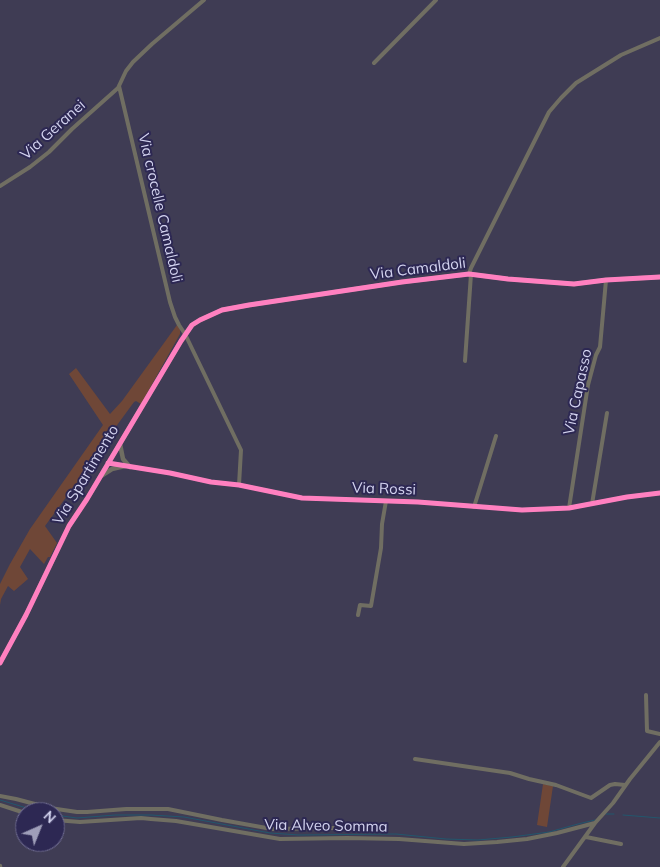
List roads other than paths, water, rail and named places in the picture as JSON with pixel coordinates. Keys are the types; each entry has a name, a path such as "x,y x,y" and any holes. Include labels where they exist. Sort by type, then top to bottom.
{"street":[{"name":"Via Geranei","path":"0,186 43,157 118,87 126,70 133,62 204,0"},
{"path":"374,63 436,0"},
{"path":"465,361 470,268 549,112 576,83 621,55 660,38"},
{"name":"Via crocelle Camaldoli","path":"118,87 170,302 175,317 186,333 241,450 239,485"},
{"name":"Via Camaldoli","path":"186,333 200,320 222,310 402,282 470,274 574,284 660,277"},
{"name":"Via Capasso","path":"569,508 587,392 596,355 600,347 606,280"},
{"name":"Via Spartimento","path":"0,662 33,602 65,534 186,333"},
{"path":"592,504 607,413"},
{"path":"474,507 496,436"},
{"path":"100,477 112,469 128,467 123,459 120,443"},
{"name":"Via Rossi","path":"108,463 211,482 239,485 302,498 386,500 522,510 569,508 660,493"},
{"name":"Via Rossi","path":"358,615 360,605 371,606 381,548 386,500"},
{"path":"646,696 647,731 660,734"},
{"path":"564,867 595,823 613,803 660,742"},
{"path":"414,759 510,773 556,785 592,798 610,785 625,785"},
{"path":"0,796 50,808 77,812 168,809 272,829 335,828"},
{"path":"0,805 15,809"},
{"name":"Via Alveo Somma","path":"65,821 80,822 146,819 176,821 280,839 399,839 464,844 534,838 595,823"},
{"path":"586,837 621,844"}],"waterway":[{"path":"0,800 15,804"},
{"path":"606,814 614,814"},
{"path":"65,816 77,818 151,815 184,817 270,833 299,835 396,834 478,840 549,832 595,820"},
{"path":"623,815 660,818"}]}
